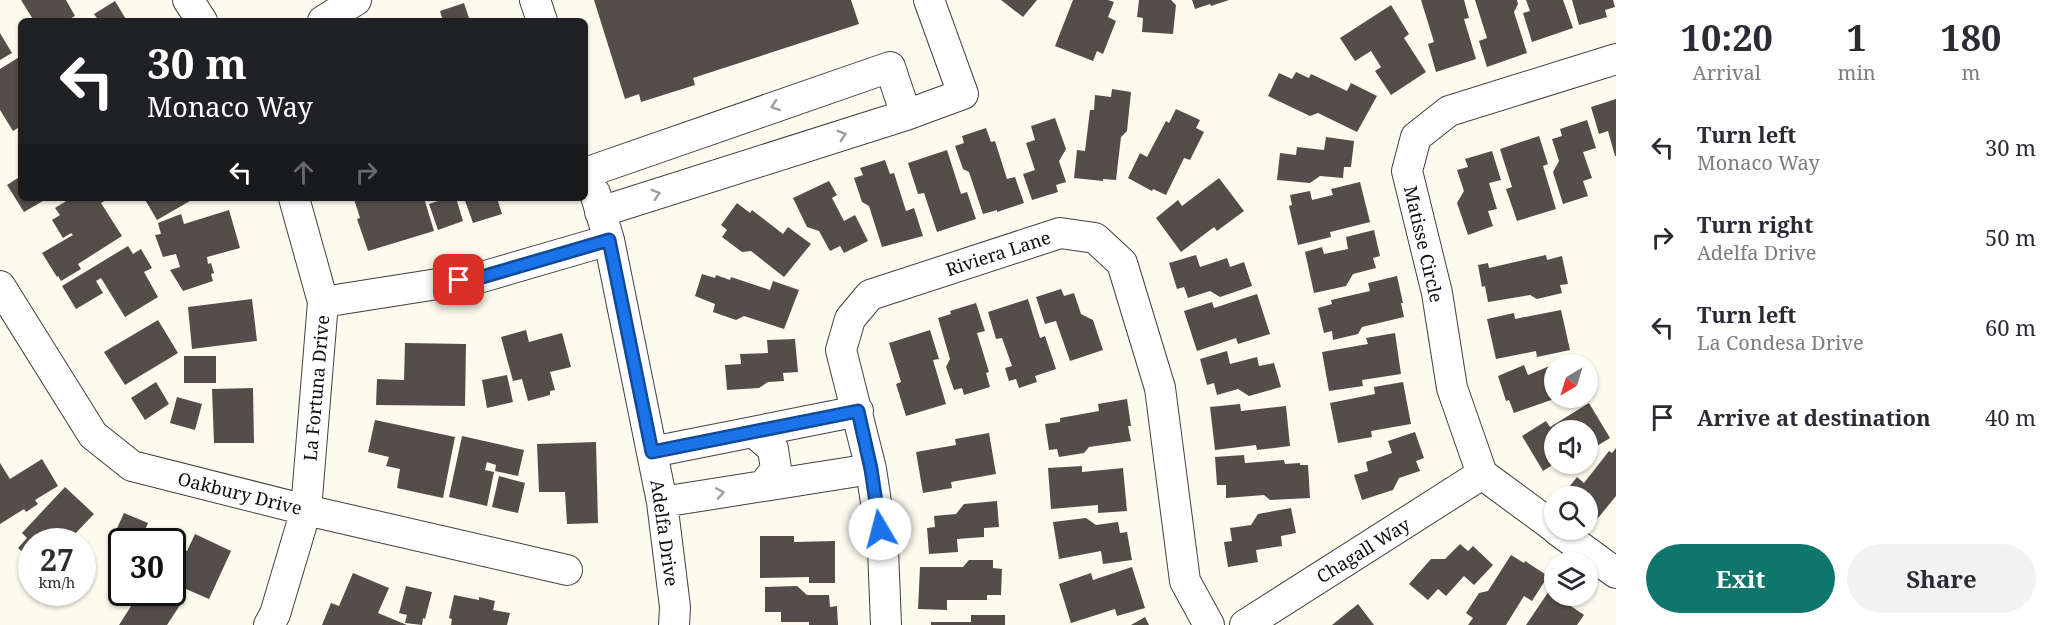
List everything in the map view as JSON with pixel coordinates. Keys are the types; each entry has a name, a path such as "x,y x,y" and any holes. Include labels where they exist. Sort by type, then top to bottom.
{"street":[{"path":"188,0 200,18"},
{"path":"328,18 356,0"},
{"path":"536,0 541,18"},
{"path":"600,212 906,115 963,94 929,0"},
{"name":"Matisse Circle","path":"1482,474 1452,388 1437,293 1407,171 1416,137 1449,111 1616,60"},
{"path":"588,167 890,67 906,115"},
{"name":"Adelfa Drive","path":"588,170 609,240 662,502 675,607 674,625"},
{"name":"La Fortuna Drive","path":"269,625 275,614 306,510 323,302 295,201"},
{"name":"Riviera Lane","path":"886,625 883,549 871,469 842,350 850,319 870,295 1060,233 1095,238 1122,262 1160,388 1185,581 1209,625"},
{"path":"323,302 482,277 609,240"},
{"name":"Oakbury Drive","path":"0,286 93,435 132,466 306,510 567,570"},
{"path":"652,452 858,411"},
{"path":"754,432 773,449 776,469 764,486"},
{"path":"662,502 871,469"},
{"path":"1482,474 1544,520"},
{"name":"Chagall Way","path":"1245,625 1482,474"},
{"path":"1571,540 1616,573"}],"building":[{"path":"21,0 66,0 75,16 71,18 32,18"},
{"path":"594,0 851,0 859,24 693,78 695,85 641,102 639,94 625,99"},
{"path":"1001,0 1037,0 1023,17"},
{"path":"1073,0 1114,2 1108,17 1116,21 1103,54 1097,51 1093,61 1055,46"},
{"path":"1139,0 1171,0 1176,5 1173,34 1142,32 1143,18 1137,17"},
{"path":"1192,0 1229,0 1195,9"},
{"path":"1421,0 1464,0 1469,18 1464,19 1476,59 1436,72 1428,44 1434,42"},
{"path":"1475,0 1517,0 1518,4 1514,12 1527,53 1487,67 1479,41 1487,38"},
{"path":"1526,0 1563,0 1573,28 1532,42 1523,13 1530,11"},
{"path":"1572,0 1613,0 1615,7 1605,10 1607,17 1579,25"},
{"path":"115,1 125,18 97,18 94,14"},
{"path":"464,3 469,18 442,18 440,11"},
{"path":"1391,5 1409,34 1404,38 1426,72 1391,95 1375,71 1381,67 1371,51 1355,61 1340,38"},
{"path":"0,33 12,53 0,60"},
{"path":"18,58 18,128 13,131 0,110 0,69"},
{"path":"1296,72 1309,78 1311,74 1347,91 1351,83 1377,96 1357,132 1318,113 1310,116 1268,96 1279,73 1292,79"},
{"path":"1112,89 1131,92 1127,131 1121,137 1116,180 1074,178 1077,150 1085,151 1090,110 1094,110 1095,95 1111,97"},
{"path":"1616,99 1615,156 1608,131 1599,134 1591,107"},
{"path":"1176,109 1200,120 1196,128 1204,132 1190,160 1184,158 1166,195 1153,189 1152,191 1128,178 1140,153 1147,157 1166,121 1169,123"},
{"path":"1055,118 1066,149 1059,161 1066,182 1056,185 1058,192 1032,200 1023,174 1035,170 1026,143 1035,140 1031,126"},
{"path":"1587,120 1596,148 1583,152 1592,178 1583,181 1588,196 1563,204 1553,172 1559,161 1552,139 1562,136 1560,129"},
{"path":"986,128 991,142 995,141 1007,179 1015,177 1024,203 983,214 969,172 963,169 955,146 964,143 962,136"},
{"path":"1539,136 1548,164 1543,166 1556,209 1517,221 1506,189 1512,187 1500,149"},
{"path":"1326,137 1354,141 1351,167 1344,167 1343,178 1320,176 1310,183 1277,180 1280,153 1296,155 1297,147 1324,150"},
{"path":"947,150 961,194 967,192 976,219 937,232 924,193 918,194 908,163"},
{"path":"1492,151 1501,180 1489,183 1497,209 1488,211 1493,226 1468,235 1457,203 1464,191 1457,170 1468,167 1465,159"},
{"path":"885,160 890,174 894,173 906,211 914,208 923,236 882,247 869,206 862,202 854,178 863,175 860,168"},
{"path":"18,178 18,201 43,201 24,212 7,185"},
{"path":"1219,178 1244,211 1217,231 1214,227 1181,252 1156,218 1178,200 1182,206"},
{"path":"829,181 837,195 832,198 844,221 855,215 868,241 844,253 840,246 830,251 819,231 807,227 793,198"},
{"path":"1360,182 1370,222 1330,232 1331,237 1298,245 1289,206 1292,205 1290,195 1310,191 1312,200 1333,195 1331,189"},
{"path":"66,201 104,201 101,203 122,236 78,264 81,269 61,281 42,253 73,235 71,233 63,238 52,220 60,215 55,208"},
{"path":"146,201 190,201 157,220"},
{"path":"355,201 425,201 434,231 368,251 357,219 360,218"},
{"path":"438,201 457,201 463,221 438,230 429,204"},
{"path":"465,201 498,201 502,214 473,223"},
{"path":"737,203 750,213 752,210 783,234 788,227 811,244 784,277 751,251 742,252 722,237 727,230 721,225"},
{"path":"229,210 240,248 207,257 208,264 211,263 214,273 211,274 213,281 183,291 170,270 180,267 176,254 163,257 155,235 161,234 158,223 181,214 184,224"},
{"path":"1374,230 1380,256 1373,258 1376,268 1353,274 1346,286 1314,293 1305,252 1322,247 1324,254 1348,249 1346,237"},
{"path":"128,246 133,254 141,249 152,268 144,272 158,297 125,317 101,278 96,281 103,293 76,309 62,286"},
{"path":"1196,255 1200,267 1227,258 1230,267 1244,262 1252,286 1220,297 1210,291 1188,298 1184,287 1177,289 1169,263"},
{"path":"1546,255 1547,260 1562,256 1568,284 1560,285 1562,293 1537,299 1530,295 1488,302 1485,286 1482,287 1478,265 1488,263 1489,268"},
{"path":"702,274 715,278 716,275 730,280 731,277 770,290 773,281 799,290 784,329 744,316 736,320 713,312 715,304 695,296"},
{"path":"1397,276 1404,317 1362,327 1358,334 1333,340 1332,331 1324,333 1318,308 1332,304 1331,300 1370,291 1368,283"},
{"path":"1061,289 1064,296 1074,293 1081,314 1093,320 1103,350 1070,361 1056,321 1045,324 1036,297"},
{"path":"1257,294 1270,334 1238,344 1236,338 1197,351 1184,311 1212,302 1214,308"},
{"path":"252,299 257,341 192,349 188,307"},
{"path":"1028,299 1040,338 1045,336 1056,369 1035,376 1037,382 1019,388 1016,379 1009,381 1005,368 1012,366 1002,338 996,339 988,312"},
{"path":"976,303 985,331 977,333 989,372 986,373 990,387 964,395 962,388 954,390 946,367 950,359 938,318 951,314 950,311"},
{"path":"1561,310 1570,350 1537,357 1536,351 1496,359 1487,319 1514,313 1515,319"},
{"path":"158,320 178,353 125,385 104,352"},
{"path":"526,330 529,342 562,333 571,367 550,372 555,390 550,391 550,395 528,401 522,379 513,381 501,337"},
{"path":"930,330 939,359 933,360 946,404 906,416 896,384 901,382 889,343"},
{"path":"1395,333 1401,374 1362,380 1363,386 1329,391 1322,352 1368,344 1366,338"},
{"path":"795,339 798,372 783,373 784,381 768,382 759,388 727,390 725,365 741,364 740,354 768,353 767,340"},
{"path":"405,343 466,344 465,406 376,405 377,379 404,380"},
{"path":"1227,351 1230,364 1257,357 1259,366 1274,363 1281,387 1249,396 1238,389 1217,395 1214,383 1207,385 1200,359"},
{"path":"184,356 216,356 216,383 184,383"},
{"path":"1524,365 1528,375 1544,368 1544,402 1514,413 1509,400 1506,401 1498,376"},
{"path":"507,375 513,402 487,408 482,380"},
{"path":"156,382 169,404 145,420 131,398"},
{"path":"1403,382 1411,424 1371,431 1372,437 1338,443 1330,403 1375,394 1374,387"},
{"path":"253,388 254,443 214,443 212,389"},
{"path":"177,397 202,404 195,430 170,423"},
{"path":"1127,399 1131,441 1089,447 1084,453 1059,457 1057,449 1049,450 1045,424 1060,422 1060,418 1099,411 1098,404"},
{"path":"1240,404 1241,411 1286,406 1290,446 1257,450 1256,445 1215,450 1210,407"},
{"path":"1581,408 1592,408 1610,438 1598,445 1598,420 1561,420"},
{"path":"375,420 455,437 443,498 397,488 400,469 386,466 389,457 368,452"},
{"path":"1544,422 1543,471 1522,436"},
{"path":"1415,432 1424,458 1416,461 1420,471 1399,478 1393,490 1362,500 1354,475 1368,471 1366,462 1392,453 1388,441"},
{"path":"989,433 996,474 951,482 952,488 923,493 916,452 956,445 955,439"},
{"path":"462,436 524,450 518,476 495,471 496,465 487,462 485,470 494,472 487,506 449,497"},
{"path":"596,442 598,523 567,524 565,492 539,492 537,444"},
{"path":"1616,448 1616,496 1598,518 1598,486 1570,486 1577,477 1584,483 1591,474 1598,474 1598,465 1609,451 1612,453"},
{"path":"1244,455 1245,463 1284,460 1285,464 1308,465 1310,498 1270,500 1264,495 1226,498 1226,485 1217,485 1215,457"},
{"path":"42,459 58,486 35,500 38,504 26,512 24,509 0,524 0,463 10,479"},
{"path":"1082,466 1082,472 1123,468 1127,511 1098,513 1098,505 1051,509 1048,468"},
{"path":"499,476 525,483 518,513 492,507"},
{"path":"65,487 94,514 81,528 27,528"},
{"path":"997,501 999,527 984,528 984,537 957,539 958,552 929,554 927,528 935,527 934,516 956,514 964,504"},
{"path":"1291,508 1296,533 1281,536 1282,546 1256,550 1258,562 1228,567 1224,542 1232,541 1230,528 1251,525 1258,514"},
{"path":"124,513 148,523 146,528 117,528"},
{"path":"1086,518 1096,525 1118,522 1120,533 1127,532 1132,560 1103,564 1101,551 1059,559 1053,522"},
{"path":"195,534 231,551 209,599 186,589 187,551"},
{"path":"760,536 794,536 794,542 835,541 835,583 809,583 809,577 760,578"},
{"path":"1460,544 1468,551 1473,546 1493,565 1474,585 1464,576 1446,596 1438,589 1428,600 1409,584 1431,559 1445,559"},
{"path":"1511,555 1544,573 1544,582 1532,601 1524,596 1506,625 1468,625 1473,618 1466,613 1479,593 1488,591"},
{"path":"969,560 993,560 993,568 1002,569 1001,595 987,595 987,600 947,600 947,610 918,609 920,567 963,567"},
{"path":"1132,567 1145,608 1117,616 1115,609 1071,623 1059,584 1091,573 1093,580"},
{"path":"353,573 389,588 378,613 407,625 322,625 331,603 339,606"},
{"path":"406,586 432,592 422,625 405,623 407,615 399,613"},
{"path":"797,586 807,595 829,595 830,607 837,606 838,625 781,622 781,612 765,612 765,587"},
{"path":"454,595 495,601 493,610 510,613 507,625 451,625 452,619 449,618"},
{"path":"1544,598 1544,606 1571,606 1584,615 1577,625 1526,625"},
{"path":"1358,604 1374,625 1332,625"},
{"path":"131,606 179,606 167,625 119,625"},
{"path":"971,615 1005,615 1005,625 931,625 931,622 971,622"},
{"path":"1145,617 1149,625 1131,625"}],"route":[{"path":"459,280 482,277 609,240 652,452 858,411 871,469 880,529"}]}
